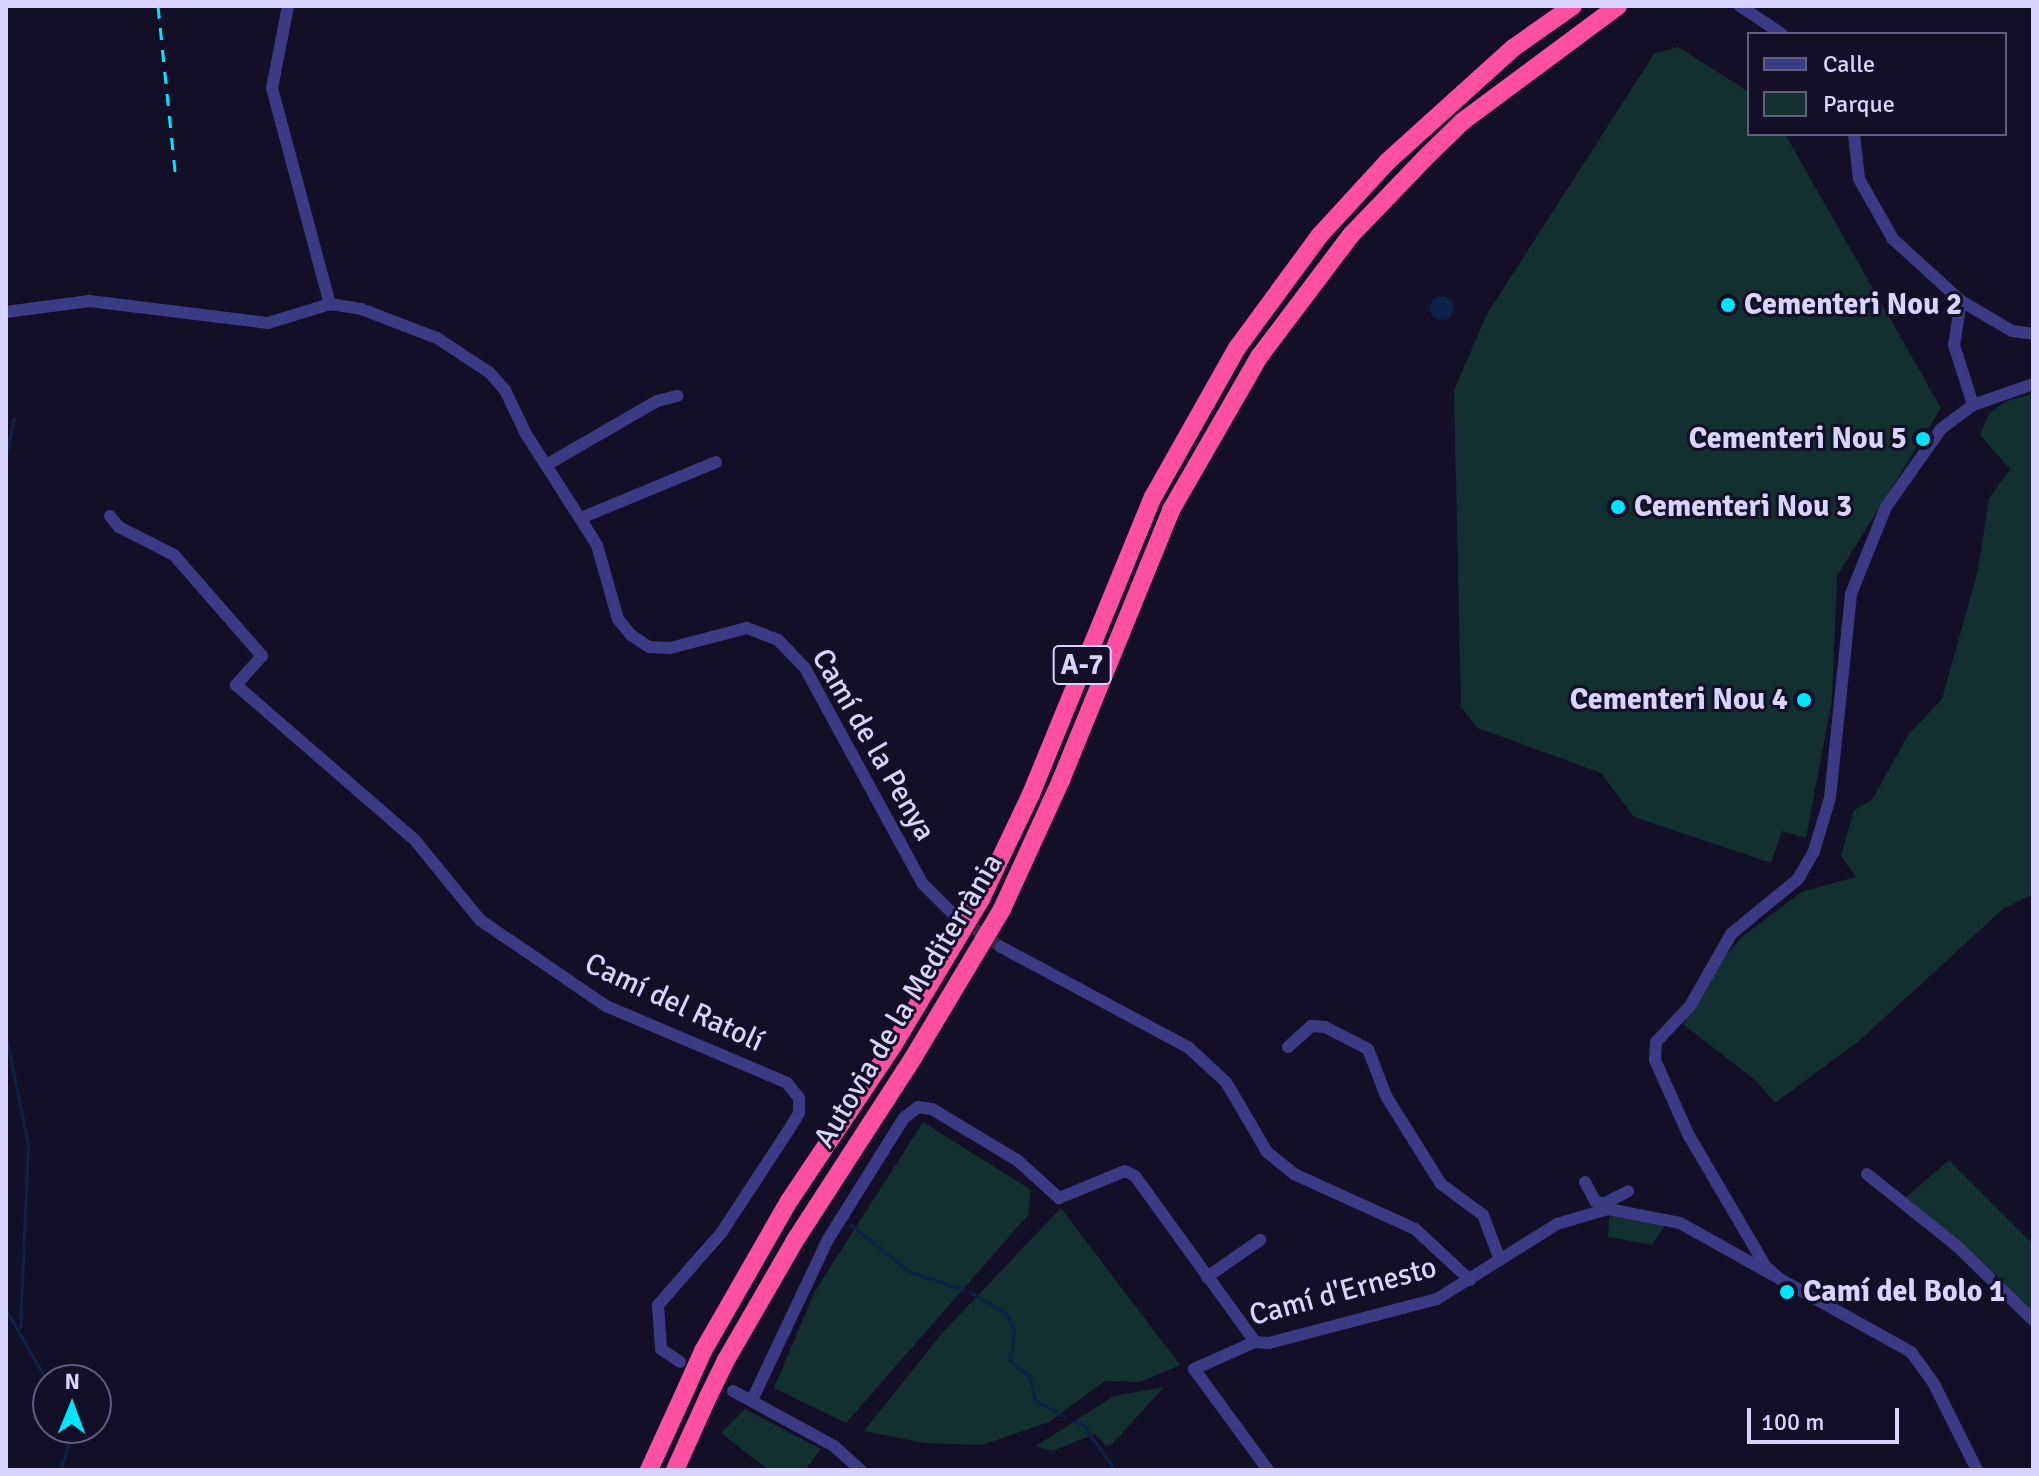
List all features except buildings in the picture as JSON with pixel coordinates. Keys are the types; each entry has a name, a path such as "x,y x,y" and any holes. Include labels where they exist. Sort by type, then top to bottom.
{"highway":[{"name":"Autovia de la Mediterrània","path":"649,1470 703,1351 789,1201 894,1044 981,899 1031,794 1127,554 1187,431 1279,290 1388,161 1513,48 1573,6"},
{"name":"Autovia de la Mediterrània","path":"675,1470 726,1360 794,1242 913,1058 1002,909 1050,806 1166,522 1207,443 1298,302 1351,235 1463,121 1618,6"}],"street":[{"path":"6,312 89,301 268,323 330,304 272,88 288,6"},
{"path":"1740,6 1779,32"},
{"path":"1854,136 1859,179 1893,239 1961,301 2012,331 2033,334"},
{"path":"1961,301 1954,345 1973,405"},
{"name":"Camí de la Penya","path":"330,304 409,326 490,373 597,545 618,619 649,647 670,648 747,628 778,640 796,659 895,841 922,883 954,915"},
{"path":"1788,1286 1766,1267 1689,1136 1655,1060 1656,1042 1690,1006 1731,934 1798,879 1814,851 1830,798 1851,594 1869,542 1941,429 1973,405 2033,384"},
{"path":"548,464 657,401 677,396"},
{"path":"581,518 716,462"},
{"name":"Camí del Ratolí","path":"110,516 119,527 174,555 262,656 236,685 414,839 480,920 606,1006 787,1083 799,1098 799,1113 722,1232 658,1305 656,1332 661,1349 675,1360"},
{"path":"1001,947 1189,1048 1226,1082 1267,1152 1294,1174 1415,1229 1470,1280"},
{"path":"1288,1047 1311,1026 1325,1027 1368,1049 1386,1096 1435,1176 1453,1197 1483,1215 1500,1260"},
{"path":"752,1400 827,1241 904,1118 918,1107 932,1109 1017,1160 1059,1198 1125,1171 1135,1176 1255,1342"},
{"path":"1867,1174 1988,1272 2033,1320"},
{"path":"1585,1182 1595,1201 1603,1204"},
{"path":"1590,1212 1628,1191"},
{"name":"Camí d'Ernesto","path":"1268,1470 1194,1369 1255,1342 1269,1343 1437,1299 1557,1224 1590,1212 1633,1211 1680,1223 1911,1352 1933,1382 1977,1470"},
{"path":"1207,1277 1260,1240"},
{"path":"733,1391 834,1446 861,1470"}],"green space":[{"path":"1678,47 1747,91 1747,136 1786,136 1941,408 1837,576 1832,700 1806,838 1782,831 1771,863 1634,817 1601,773 1478,728 1461,707 1454,390 1487,314 1654,54"},
{"path":"2033,394 2033,894 2003,909 1860,1040 1775,1103 1756,1081 1683,1024 1721,961 1743,936 1801,892 1856,877 1841,856 1854,810 1872,800 1908,735 1942,699 1978,570 1989,498 2010,469 1980,435 1989,413 2006,401"},
{"path":"923,1122 1031,1190 1028,1215 846,1423 774,1388 815,1291"},
{"path":"1949,1160 2033,1244 2033,1314 1985,1264 1905,1198"},
{"path":"1061,1208 1180,1365 1140,1382 1105,1381 1049,1422 982,1445 924,1443 864,1431 943,1332"},
{"path":"1629,1215 1668,1221 1652,1245 1608,1237 1609,1217"},
{"path":"1164,1387 1112,1444 1106,1446 1095,1434 1052,1451 1036,1446 1114,1396"},
{"path":"745,1409 821,1449 805,1470 769,1470 721,1433"}],"water":[{"path":"1442,296 1451,299 1454,308 1451,317 1442,320 1433,317 1430,308 1433,299"}],"waterway":[{"path":"6,455 14,418"},
{"path":"6,1036 28,1145 20,1328"},
{"path":"851,1225 910,1272 962,1289"},
{"path":"971,1293 1006,1313 1014,1330 1010,1361 1029,1376 1035,1400 1064,1416"},
{"path":"6,1310 37,1364"},
{"path":"1074,1421 1083,1425 1115,1470"},
{"path":"60,1470 67,1444"}],"tunnel":[{"path":"960,919 1001,947"}],"railway":[{"path":"158,6 176,179"}],"place":[{"name":"Cementeri Nou 2","path":"1728,305"},
{"name":"Cementeri Nou 5","path":"1923,439"},
{"name":"Cementeri Nou 3","path":"1618,507"},
{"name":"Cementeri Nou 4","path":"1804,700"},
{"name":"Camí del Bolo 1","path":"1787,1292"}]}
